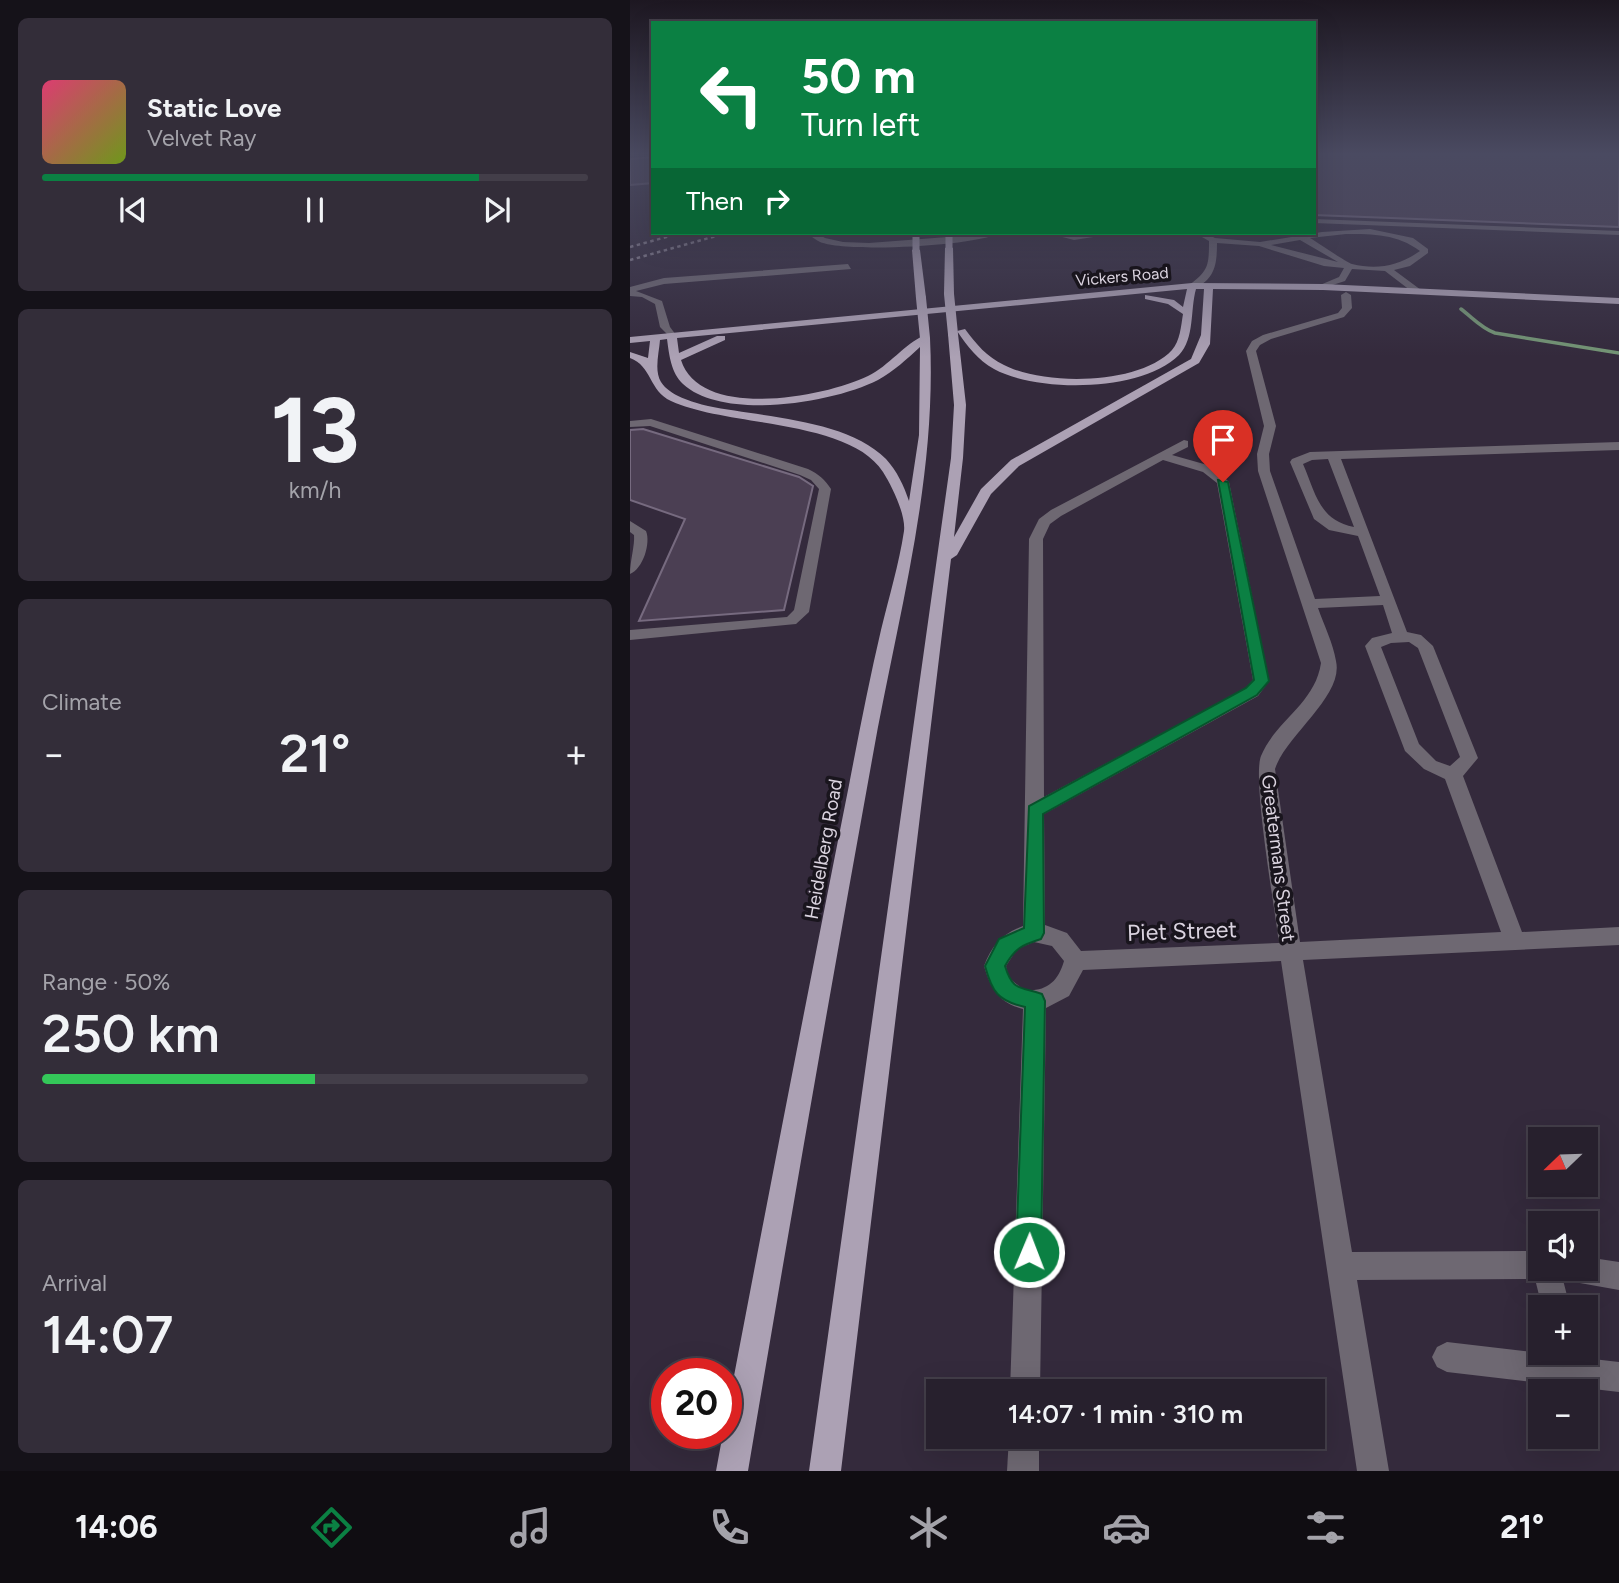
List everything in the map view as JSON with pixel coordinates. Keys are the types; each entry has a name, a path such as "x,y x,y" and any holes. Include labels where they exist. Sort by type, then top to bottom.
{"main road":[{"name":"Heidelberg Road","path":"732,1471 874,695 911,526 928,417 925,338 916,235"},
{"path":"825,1471 944,566 960,405 958,332 949,293 948,235"},
{"path":"944,566 973,510 1000,475 1042,447 1185,368 1200,356 1207,337 1207,287"},
{"name":"Vickers Road","path":"1207,287 1346,295 1619,303"},
{"name":"Vickers Road","path":"670,335 722,338 1148,297 1207,287 1323,287 1619,303"},
{"path":"958,332 983,357 1006,370 1052,380 1103,380 1131,375 1168,359 1180,347 1191,291"},
{"name":"Vickers Road","path":"630,348 670,335 1191,291"},
{"path":"1148,297 1171,302 1185,312"},
{"path":"670,335 686,382 703,391 732,399 787,400 824,395 869,380 925,338"},
{"path":"676,358 722,338"},
{"name":"Vickers Road","path":"630,340 655,341"},
{"path":"655,341 653,369 657,386 679,400 829,432 863,447 889,472 911,526"},
{"path":"630,355 644,360 653,369"}],"street":[{"path":"1316,221 1619,233"},
{"path":"1203,235 1213,240 1260,244 1305,259 1349,267 1387,269 1407,264 1425,251 1407,239 1381,233 1347,232 1260,244"},
{"path":"814,235 825,242 848,245 971,235"},
{"path":"1060,235 1074,238 1099,235"},
{"path":"1303,237 1349,267"},
{"path":"1207,287 1213,262 1213,240"},
{"path":"630,291 664,281 848,267"},
{"path":"1323,287 1342,279 1349,267"},
{"path":"1387,269 1418,292"},
{"path":"630,291 659,303 670,335 655,341"},
{"name":"Greatermans Street","path":"1346,295 1348,308 1341,315 1267,337 1256,343 1251,351 1270,426 1262,464 1311,604 1329,671 1319,690 1272,754 1266,769 1373,1471"},
{"path":"630,424 651,422 804,472 816,477 825,489 800,612 791,621 630,635"},
{"path":"1034,933 1036,539 1044,522 1056,513 1184,444"},
{"path":"1361,533 1334,527 1319,516 1296,462 1301,458 1333,455 1619,446"},
{"path":"1333,455 1401,638"},
{"path":"1035,810 1252,692 1261,681 1223,482 1207,469 1162,456"},
{"path":"630,525 641,534 642,542 630,570"},
{"path":"1311,604 1389,600"},
{"path":"1453,775 1469,758 1425,646 1420,640 1401,638 1378,641 1373,646 1411,747 1430,765 1453,775 1515,941"},
{"path":"1034,933 1053,936 1064,942 1074,961 1069,983 1060,992 1035,1001 1011,995 1001,987 995,966 1006,945 1016,938 1034,933"},
{"name":"Piet Street","path":"1074,961 1619,936"},
{"path":"1025,1379 1035,1001"},
{"path":"1340,1266 1528,1265"},
{"path":"1598,1273 1619,1276"},
{"path":"1447,1357 1528,1360"},
{"path":"1582,1365 1619,1377"},
{"path":"1023,1471 1024,1449"}],"building":[{"path":"1458,221 1619,221 1619,227"},
{"path":"643,429 799,477 813,486 784,610 639,621 685,519 630,500 630,430"}],"waterway":[{"path":"1461,309 1481,326 1495,333 1619,353"}],"railway":[{"path":"630,247 674,235"},
{"path":"630,260 720,235"}],"route":[{"path":"1029,1252 1035,1001 1011,995 1001,987 995,966 998,955 1006,945 1016,938 1034,933 1035,810 1252,692 1261,681 1223,482"}]}
